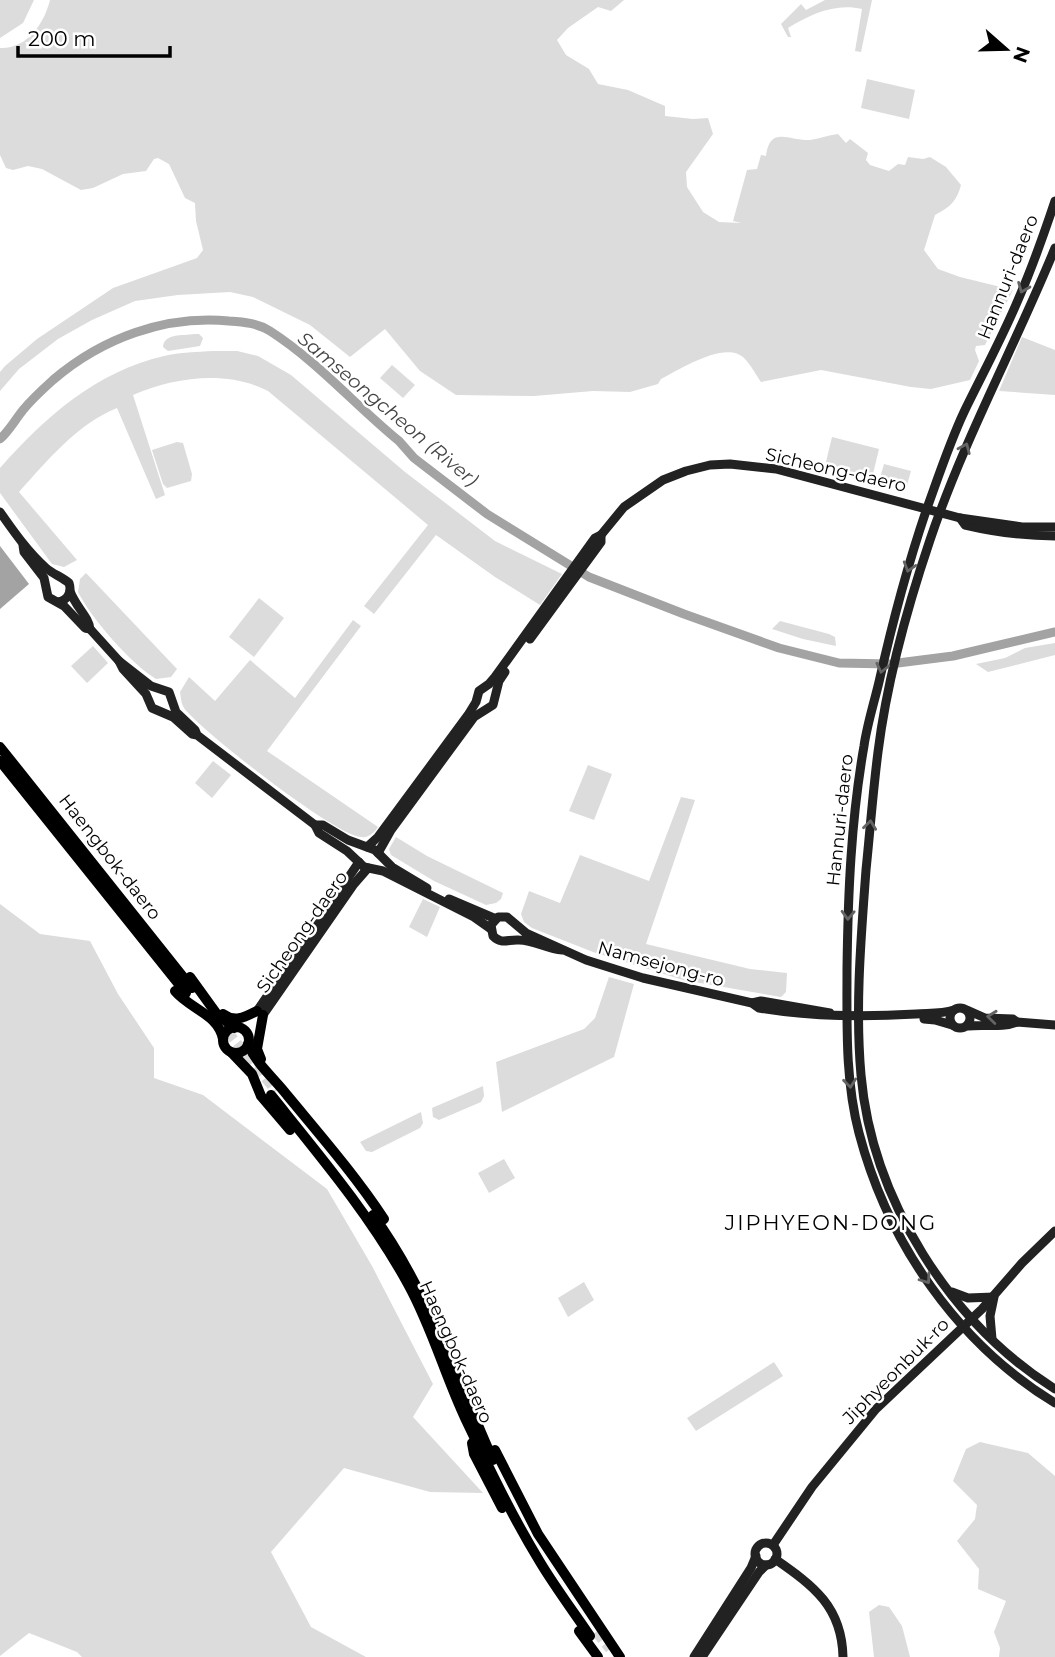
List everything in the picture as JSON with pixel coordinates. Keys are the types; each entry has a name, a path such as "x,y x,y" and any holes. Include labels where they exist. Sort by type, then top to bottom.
{"highway":[{"name":"Haengbok-daero","path":"0,747 47,812 190,992"},
{"name":"Haengbok-daero","path":"0,761 47,812"},
{"path":"190,992 229,1018 240,1019 260,1013"},
{"path":"190,992 245,1032 271,1092"},
{"path":"190,992 217,1023 226,1046 271,1092"},
{"path":"226,1046 226,1031 260,1013"},
{"path":"226,1046 243,1050 260,1013"},
{"path":"260,1013 257,1049 271,1092"},
{"name":"Haengbok-daero","path":"271,1092 343,1174 405,1264 468,1415"},
{"path":"468,1415 474,1454 536,1566 598,1637 622,1657"},
{"path":"468,1415 492,1443 538,1534 598,1637 598,1657"}],"street":[{"name":"Hannuri-daero","path":"1055,201 1018,300 962,416 927,508 891,630 864,743 853,824 842,1014 858,1132 890,1221 922,1275 963,1326 997,1361 1055,1403"},
{"name":"Hannuri-daero","path":"1055,248 984,402 940,511 904,626 878,752 862,923 859,1015 861,1076 870,1129 907,1226 932,1268 972,1318 1034,1375 1055,1389"},
{"name":"Sicheong-daero","path":"495,693 508,667 599,538 624,508 663,480 698,468 730,464 775,469 960,518 1022,527 1055,527"},
{"path":"0,512 23,545 30,549 45,567 69,583 74,603 90,624 90,629"},
{"name":"Sicheong-daero","path":"960,518 965,525 996,532 1055,536"},
{"path":"23,545 24,552 40,571 48,597 58,601 85,628 90,629 119,661 145,681 169,692 176,712 197,735"},
{"path":"46,587 50,580 58,577"},
{"path":"58,601 66,598 70,591"},
{"name":"Sicheong-daero","path":"485,688 559,596"},
{"path":"119,661 140,686 152,708 162,711 197,735 358,861 474,917 491,929 498,941 510,940 515,934 516,926 507,917 496,919 424,886 366,847 323,825 315,825"},
{"path":"149,701 152,691 158,688"},
{"path":"358,861 359,852 383,830 476,702 477,694 485,688 495,693 494,705 474,716 391,830 378,854 377,863 370,868"},
{"path":"162,711 172,702"},
{"path":"476,702 485,709"},
{"name":"Sicheong-daero","path":"260,1013 358,861"},
{"name":"Sicheong-daero","path":"260,1013 354,884 370,868"},
{"path":"491,929 496,919"},
{"name":"Namsejong-ro","path":"516,926 562,950 643,978 752,1003 760,1008 799,1015 859,1015"},
{"name":"Namsejong-ro","path":"510,940 527,941 549,949 562,950"},
{"path":"901,1016 944,1013 960,1008 985,1018 1013,1019 1017,1022"},
{"path":"952,1025 951,1015 954,1010"},
{"path":"967,1010 968,1026"},
{"path":"859,1015 935,1020 961,1029 982,1024 1017,1022 1055,1025"},
{"name":"Jiphyeonbuk-ro","path":"773,1545 812,1487 861,1426 890,1394 994,1297 1022,1263 1055,1231"},
{"path":"951,1292 971,1299 994,1297 990,1316 992,1339"},
{"path":"694,1657 751,1568 756,1549 761,1544 773,1545 777,1552 771,1562 759,1572 702,1657"},
{"path":"756,1556 760,1562 771,1562 820,1593 832,1611 843,1638 843,1657"}],"shaded area":[{"path":"0,0 34,0 23,23 0,38"},
{"path":"50,0 624,0 611,11 598,7 568,28 557,40 566,55 589,69 598,84 628,90 665,106 665,116 708,118 713,134 686,172 687,187 703,212 719,222 741,223 733,221 747,170 757,169 761,155 766,156 768,146 776,138 810,140 838,134 846,143 850,139 868,153 866,160 870,165 889,171 898,164 905,165 908,157 930,157 946,167 961,185 952,203 935,215 924,250 938,269 1013,290 985,345 976,346 979,361 970,380 931,389 821,370 761,382 744,358 736,353 726,352 691,363 661,379 658,384 630,392 593,391 534,396 456,395 420,371 385,329 350,357 310,325 253,297 230,292 135,301 58,339 19,369 0,391 0,372 37,339 113,288 197,258 203,250 195,203 185,198 169,164 158,158 154,159 146,171 123,174 93,188 81,190 42,169 28,166 13,170 6,168 0,155 0,48 26,40 39,26"},
{"path":"825,0 872,0 861,52 855,51 862,9 842,7 814,14 788,28 791,37 788,37 781,24 801,4 806,10"},
{"path":"867,79 915,90 909,119 861,108"},
{"path":"199,334 203,338 200,346 168,351 163,347 170,337"},
{"path":"1022,337 1055,350 1055,395 999,391"},
{"path":"237,351 258,356 291,375 405,472 495,541 562,574 540,605 436,535 374,614 364,606 428,525 268,391 252,384 218,378 183,380 133,395 165,495 156,499 117,408 76,433 19,492 77,560 64,567 52,564 0,493 0,468 54,414 94,385 139,363 182,353"},
{"path":"392,365 415,385 403,398 380,378"},
{"path":"832,437 879,449 872,478 825,466"},
{"path":"177,442 183,443 192,474 191,481 167,488 163,484 152,450"},
{"path":"884,464 911,471 907,485 880,478"},
{"path":"0,546 29,584 0,609"},
{"path":"86,573 177,669 171,677 156,679 146,672 102,627 78,592 80,579"},
{"path":"259,598 284,618 254,657 229,637"},
{"path":"353,620 361,626 267,751 378,827 371,835 364,837 347,832 325,820 241,759 184,708 180,692 189,677 215,701 250,660 295,698"},
{"path":"780,621 829,634 835,637 836,646 772,629"},
{"path":"1055,643 1055,655 988,672 976,664 1005,658 1025,648"},
{"path":"93,646 108,663 87,683 71,666"},
{"path":"213,761 231,775 212,798 195,783"},
{"path":"588,765 612,774 594,820 569,811"},
{"path":"681,797 695,800 646,944 750,969 787,973 786,992 781,997 683,980 593,952 532,928 524,922 521,914 529,891 560,903 580,855 649,881"},
{"path":"396,837 427,856 503,893 501,899 486,905 434,881 391,855 389,849"},
{"path":"423,899 440,907 427,937 409,927"},
{"path":"0,904 40,934 90,941 118,994 154,1048 154,1078 203,1095 327,1189 372,1266 433,1384 413,1417 483,1493 430,1492 344,1468 271,1552 311,1627 366,1657 82,1657 77,1652 29,1633 0,1656"},
{"path":"609,977 634,984 614,1057 502,1112 496,1062 584,1029 595,1018"},
{"path":"483,1086 484,1096 481,1102 439,1120 433,1117 432,1108"},
{"path":"421,1112 423,1123 420,1128 372,1152 366,1151 360,1142"},
{"path":"504,1159 515,1178 489,1193 478,1173"},
{"path":"584,1282 594,1300 568,1317 558,1298"},
{"path":"774,1362 783,1376 696,1431 687,1418"},
{"path":"980,1442 1028,1453 1055,1476 1055,1657 999,1657 1000,1648 994,1632 1006,1601 978,1589 979,1569 957,1541 975,1519 977,1505 953,1481 966,1449"},
{"path":"879,1605 889,1607 902,1626 910,1657 874,1657 869,1612"}],"waterway":[{"name":"Samseongcheon (River)","path":"0,439 26,406 53,380 72,365 113,341 135,332 181,322 205,320 250,323 270,331 304,356 399,441 414,458 487,514 589,577 684,614 779,648 839,663 890,664 953,656 1055,632"}],"tunnel":[{"path":"218,1020 276,1091"},
{"path":"596,1632 610,1649"}],"district":[{"name":"JIPHYEON-DONG","path":"831,1222"}]}
